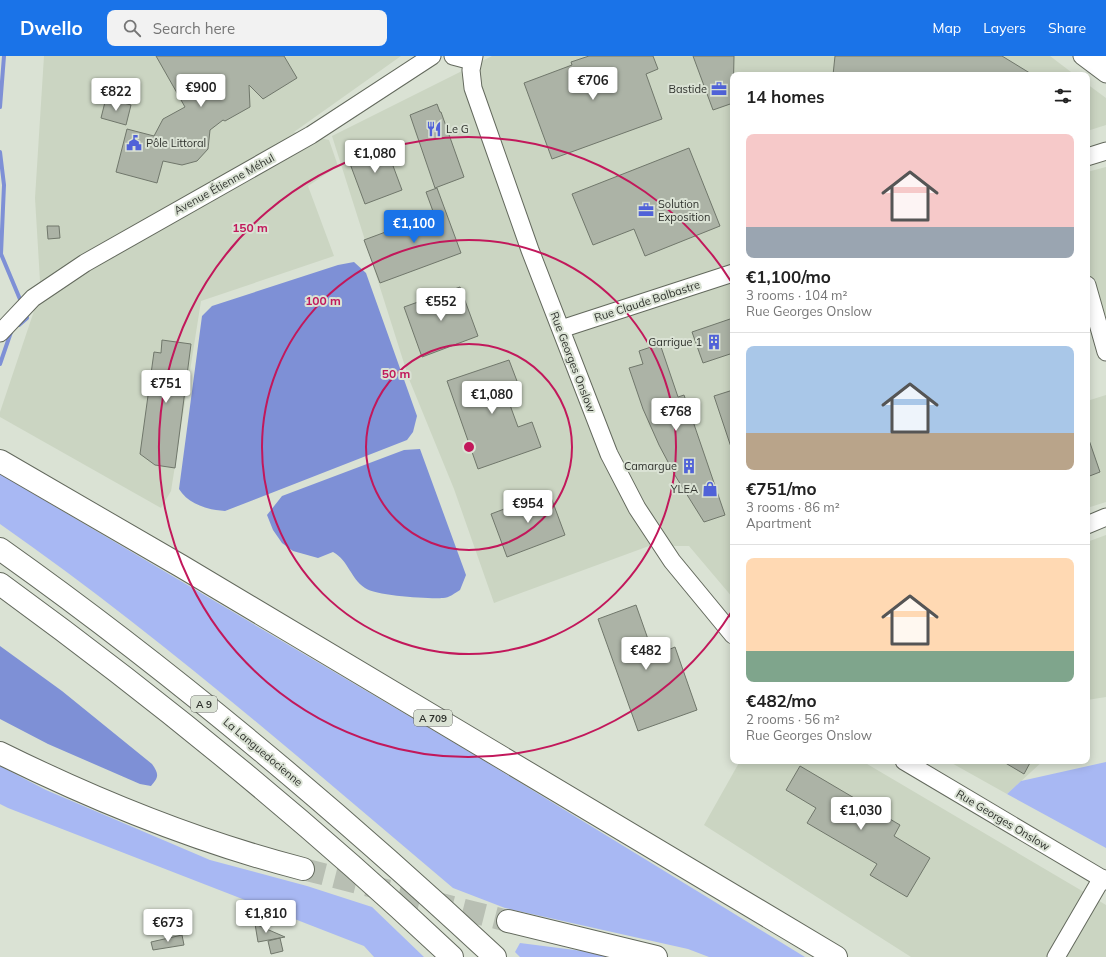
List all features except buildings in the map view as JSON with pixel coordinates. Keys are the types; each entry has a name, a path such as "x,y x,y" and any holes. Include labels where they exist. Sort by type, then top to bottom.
{"highway":[{"name":"A 709","path":"0,461 181,566 836,957"},
{"name":"La Languedocienne","path":"0,549 111,630 276,762 400,869 495,957"},
{"name":"A 9","path":"0,584 98,658 232,763 350,864 452,957"},
{"path":"0,753 74,788 131,812 234,849 303,869"},
{"path":"508,921 656,957"}],"street":[{"name":"Avenue Étienne Méhul","path":"0,333 21,309 46,288 85,262 311,135 432,56"},
{"path":"452,56 473,58"},
{"path":"1082,56 1106,74"},
{"name":"Rue Georges Onslow","path":"473,58 473,88 528,243 609,454 637,508 672,561 730,631"},
{"path":"1090,156 1106,151"},
{"name":"Rue Claude Balbastre","path":"561,329 730,274"},
{"path":"1090,296 1106,352"},
{"path":"1090,524 1106,517"},
{"name":"Rue Georges Onslow","path":"909,764 1104,879"},
{"path":"1056,957 1104,879"}],"shaded area":[{"path":"44,56 401,56 294,132 329,140 338,166 308,186 334,256 201,301 171,491 161,508 0,417 0,412 37,302 40,281 35,198"},
{"path":"492,56 1050,56 1071,72 730,72 730,594 689,546 649,546 494,603 454,489 409,379 332,136"},
{"path":"1090,86 1106,98 1106,125 1090,130"},
{"path":"1106,167 1106,315 1100,317 1090,280 1090,171"},
{"path":"354,262 366,273 417,416 413,432 407,440 225,511 205,508 188,499 179,489 202,316 212,306 338,265"},
{"path":"1106,395 1106,502 1090,507 1090,400"},
{"path":"420,449 466,575 460,590 452,595 443,598 426,598 391,595 371,591 360,584 343,560 333,552 318,558 293,551 282,543 273,530 267,515 282,496 404,450"},
{"path":"0,474 478,757 805,957 709,957 688,949 505,908 453,888 287,747 174,655 59,566 0,524"},
{"path":"1106,535 1106,697 1090,700 1090,541"},
{"path":"0,646 62,691 152,764 156,770 157,778 151,786 140,784 48,744 0,719"},
{"path":"1106,762 1106,848 1007,794 1021,781"},
{"path":"738,764 867,764 1106,905 1106,957 911,957 704,825"},
{"path":"953,764 1040,764 1007,794"},
{"path":"0,766 46,790 210,860 307,886 372,907 424,957 374,957 364,946 8,808 0,804"},
{"path":"520,943 606,954 618,957 520,957 515,952"}],"waterway":[{"path":"0,107 4,56"},
{"path":"0,152 4,185 1,254 22,304"},
{"path":"19,325 27,318 25,312"},
{"path":"0,364 11,332"}],"tunnel":[{"path":"303,869 508,921"}],"place":[{"name":"Bastide","path":"719,89"},
{"name":"Le G","path":"434,129"},
{"name":"Pôle Littoral","path":"134,143"},
{"name":"Solution Exposition","path":"646,210"},
{"name":"Garrigue 1","path":"714,342"},
{"name":"Camargue","path":"689,466"},
{"name":"YLEA","path":"710,489"}]}
